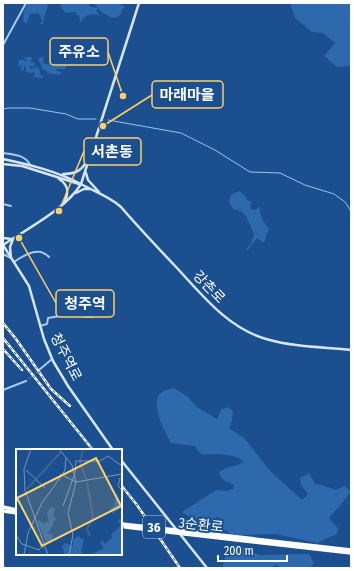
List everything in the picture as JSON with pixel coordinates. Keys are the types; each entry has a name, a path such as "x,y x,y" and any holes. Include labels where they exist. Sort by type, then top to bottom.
{"highway":[{"path":"3,508 16,510"},
{"path":"3,511 16,514"},
{"name":"3순환로","path":"122,526 351,550"},
{"name":"3순환로","path":"185,532 351,553"}],"main road":[{"path":"3,245 63,205 75,193 81,184 139,3"},
{"path":"61,174 71,174 78,171 86,164 93,149"},
{"path":"3,159 30,164 61,174 81,184"},
{"path":"3,164 22,166 81,184"},
{"path":"86,172 88,180 101,193"},
{"path":"53,175 63,181 66,186 68,194 63,205"},
{"name":"강촌로","path":"81,184 101,193 121,208 200,293 220,313 238,327 266,339 282,343 351,350"},
{"path":"75,193 84,189 91,189"},
{"path":"3,238 13,238"},
{"path":"11,258 10,247 13,238"},
{"name":"청주역로","path":"3,245 31,290 40,326 52,359 68,386 112,449"},
{"path":"122,461 207,568"}],"street":[{"path":"3,45 26,3"},
{"path":"3,153 19,156 27,160 30,164"},
{"path":"3,204 11,206"},
{"path":"14,262 29,253 41,252 50,257"},
{"path":"3,254 11,258"},
{"path":"40,326 47,324 48,318 66,315 92,317"},
{"path":"39,370 52,359"},
{"path":"3,390 26,381"}],"shaded area":[{"path":"28,3 48,3 43,24 39,24 42,21 40,15 37,13 30,14 27,23 25,23 23,20 24,11"},
{"path":"59,3 88,3 90,7 98,8 96,11 100,16 94,14 88,15 80,23 79,15 76,15 77,12 65,13"},
{"path":"93,3 120,3 124,6 124,9 122,9 119,16 112,18 103,13"},
{"path":"290,3 351,3 351,66 337,67 324,56 335,43 323,33 312,32 295,18"},
{"path":"26,57 32,57 31,62 35,63 33,67 30,66 30,69 36,66 37,69 39,67 40,74 43,77 42,78 34,77 34,72 26,72 26,66 24,67 23,71 20,69 23,65 18,66 19,60 24,60 26,62"},
{"path":"40,57 44,57 43,63 48,65 49,63 57,62 66,64 66,69 56,69 56,71 61,72 60,75 47,73 47,71 42,69 38,60"},
{"path":"239,191 247,200 252,202 250,205 251,209 255,210 260,206 262,218 269,228 264,243 257,238 247,251 246,250 252,242 254,234 246,216 241,211 233,209 229,201 231,195"},
{"path":"174,388 188,397 198,408 217,419 221,410 228,407 233,411 229,428 245,439 271,472 302,500 308,494 301,485 300,478 309,473 315,484 336,490 344,486 351,491 329,518 338,529 337,534 317,543 276,534 230,534 228,531 222,529 219,517 216,517 214,527 206,529 194,526 191,518 182,512 216,490 227,491 233,489 234,485 223,479 219,472 244,462 239,458 232,456 202,454 195,446 171,443 160,419 157,400 162,392"},
{"path":"231,545 242,546 247,551 261,555 309,554 314,563 310,568 282,568 276,565 272,568 222,568 225,558 225,550"}],"waterway":[{"path":"3,109 30,108 66,114 78,119 96,119"},
{"path":"108,120 181,133 215,150 250,172 280,173 305,185 334,194 345,202 351,211"},
{"path":"3,559 4,568"}],"tunnel":[{"path":"26,381 39,370"}],"railway":[{"path":"3,323 51,389 70,406"},
{"path":"3,338 92,449"},
{"path":"3,349 22,370"},
{"path":"122,486 137,505 180,568"}],"place":[{"name":"주유소","path":"123,96"},
{"name":"마래마을","path":"103,126"},
{"name":"서촌동","path":"59,211"},
{"name":"청주역","path":"19,238"}]}
